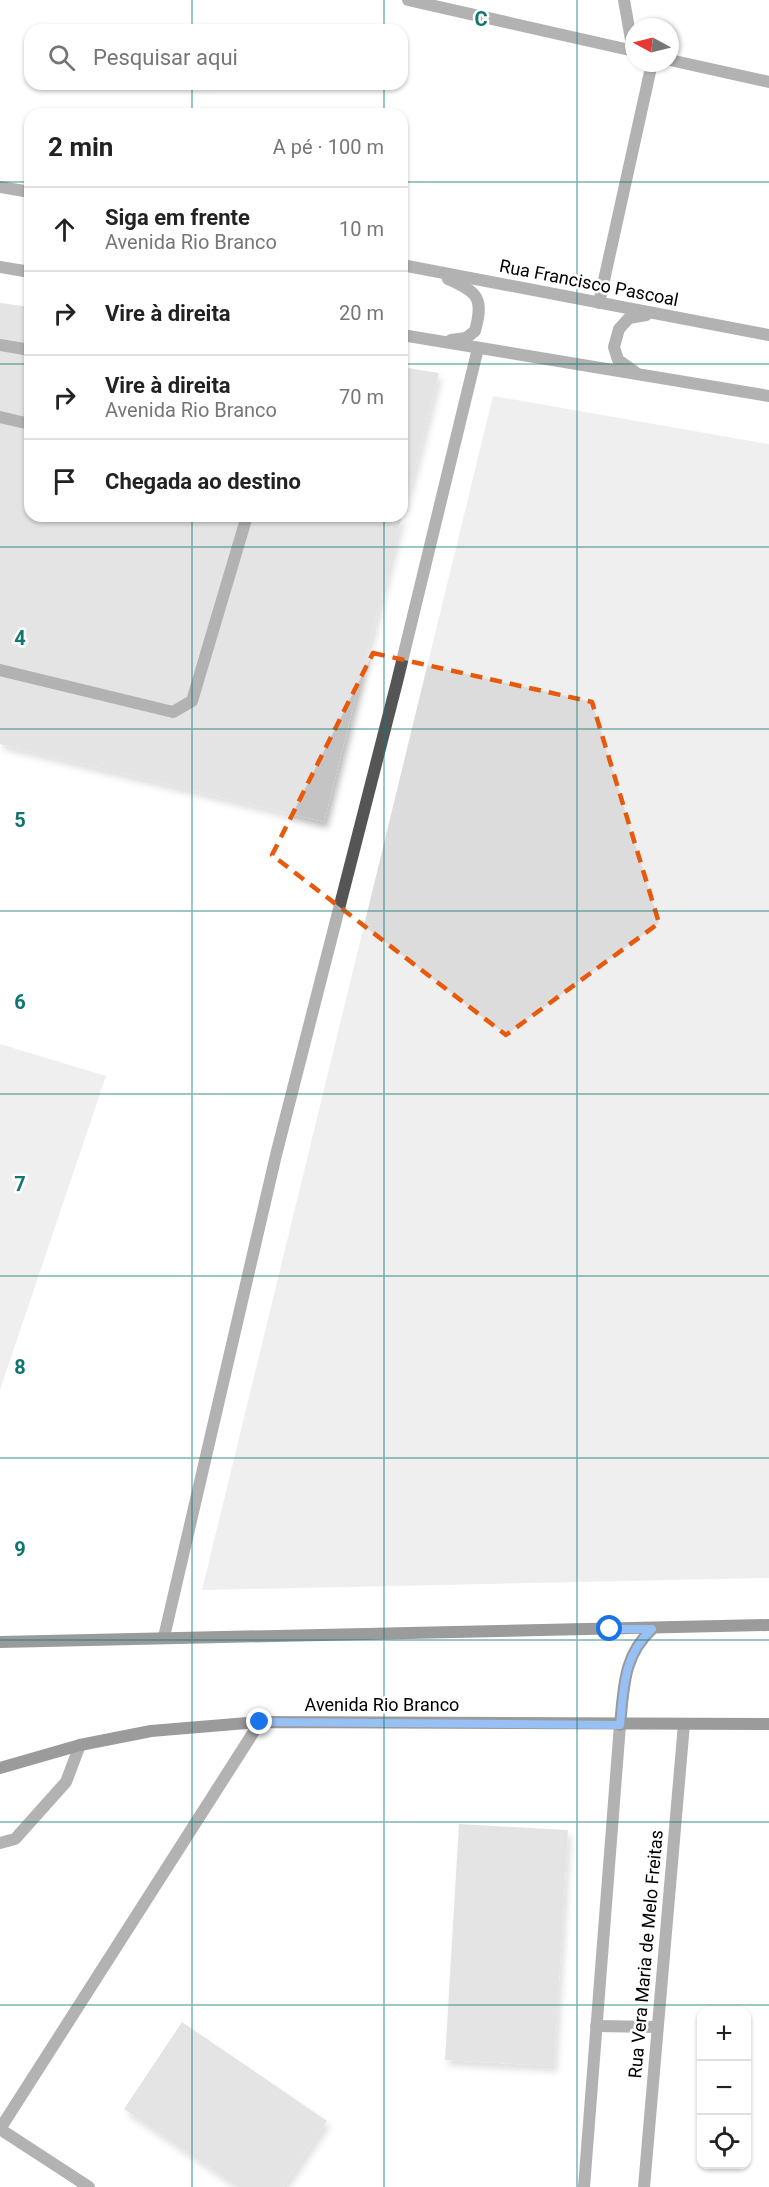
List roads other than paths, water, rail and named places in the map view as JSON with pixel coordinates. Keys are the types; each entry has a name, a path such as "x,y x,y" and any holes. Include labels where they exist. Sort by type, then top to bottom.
{"main road":[{"path":"0,1642 769,1625"},
{"path":"620,1725 627,1672 633,1651 652,1629"},
{"name":"Avenida Rio Branco","path":"0,1768 80,1745 151,1731 260,1722 769,1725"}],"street":[{"path":"408,0 625,49"},
{"path":"624,0 628,18"},
{"path":"679,62 769,82"},
{"path":"599,303 650,72"},
{"path":"0,187 24,191"},
{"name":"Rua Francisco Pascoal","path":"408,266 769,335"},
{"path":"0,267 24,271"},
{"path":"424,269 470,289 477,295 480,306 475,331 466,338 441,341"},
{"path":"637,374 618,360 614,347 619,329 629,318 653,313"},
{"path":"408,337 769,396"},
{"path":"0,345 24,349"},
{"path":"164,1637 276,1155 406,648 478,348"},
{"path":"0,417 24,423"},
{"path":"0,670 173,712 192,701 245,522"},
{"path":"89,2187 0,2129 260,1722"},
{"name":"Rua Vera Maria de Melo Freitas","path":"644,2187 684,1724"},
{"path":"584,2187 620,1725"},
{"path":"0,1843 15,1839 66,1782 80,1745"},
{"path":"597,2026 657,2028"}]}
